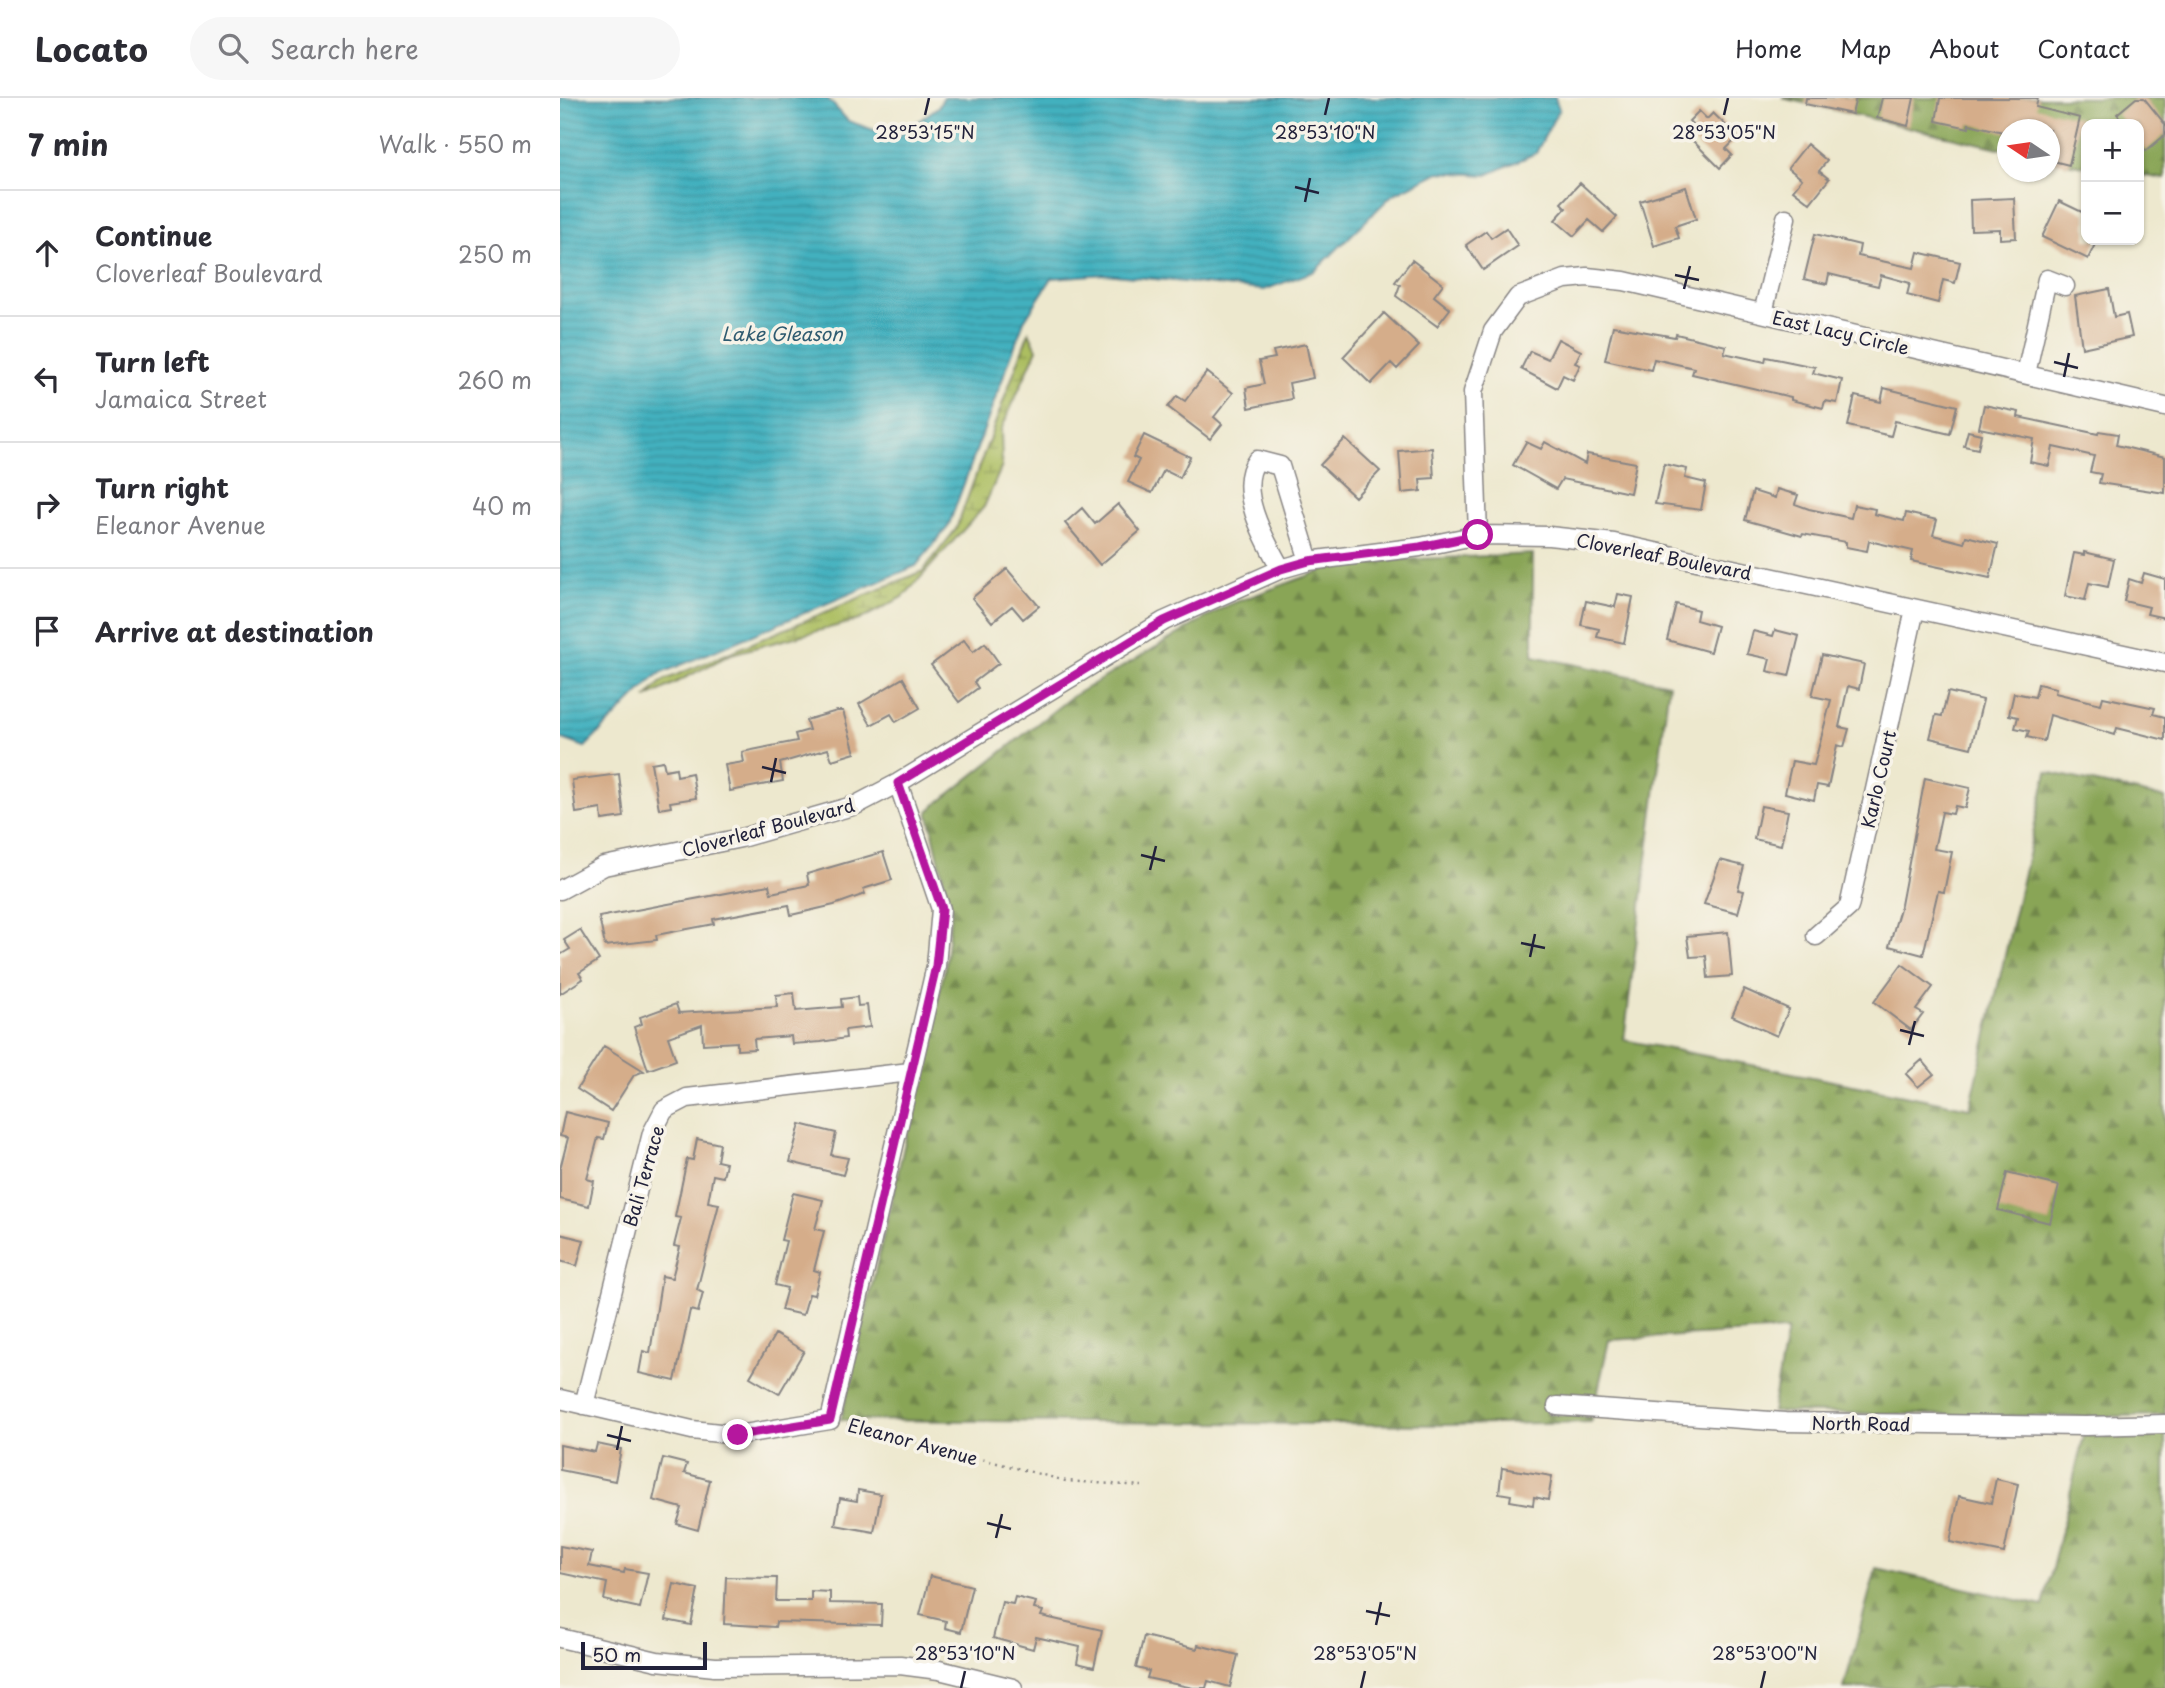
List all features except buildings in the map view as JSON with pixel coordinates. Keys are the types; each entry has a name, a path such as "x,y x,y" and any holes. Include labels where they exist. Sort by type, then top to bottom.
{"street":[{"path":"1763,313 1786,218"},
{"name":"East Lacy Circle","path":"1478,535 1473,392 1493,331 1518,296 1564,279 1587,277 1623,281 2165,407"},
{"path":"2026,374 2047,279 2065,286"},
{"path":"1281,569 1268,545 1251,495 1251,469 1257,460 1280,466 1309,561"},
{"name":"Cloverleaf Boulevard","path":"560,890 604,866 741,838 856,805 898,783 1164,621 1281,569 1309,561 1420,547 1478,535 1549,536 1614,543 2165,663"},
{"name":"Karlo Court","path":"1816,936 1849,907 1916,609"},
{"path":"830,1420 936,966 942,909 898,783"},
{"name":"Bali Terrace","path":"584,1405 652,1133 664,1110 687,1098 910,1072"},
{"name":"Eleanor Avenue","path":"560,1399 692,1430 738,1435 830,1420"},
{"name":"North Road","path":"1557,1406 1785,1422 2086,1426 2165,1424"},
{"path":"560,1638 657,1661 715,1667 900,1665 939,1670 1013,1688"}],"path":[{"name":"Eleanor Avenue","path":"830,1420 1066,1481 1142,1486"}],"green space":[{"path":"1782,98 2165,98 2165,179 2144,176 2144,119 2081,119 2081,165 2065,163 2060,152 2060,119 1997,119 1997,148"},
{"path":"1029,332 1037,349 1001,430 1002,466 984,507 903,597 859,620 731,654 646,698 662,681 923,571 956,529"},
{"path":"1533,554 1533,656 1669,684 1624,1040 1970,1108 2047,772 2165,798 2165,1415 2085,1417 1772,1412 1787,1330 1609,1340 1596,1400 1548,1397 1547,1414 1592,1417 1591,1422 1448,1425 841,1420 945,968 951,911 928,811 1071,697 1228,605 1326,569 1394,560"},
{"path":"2165,1432 2165,1688 1844,1688 1876,1568 2043,1606 2084,1435"}],"water":[{"name":"Lake Gleason","path":"560,98 827,98 848,121 896,138 939,106 943,98 1555,98 1559,109 1536,153 1487,175 1439,172 1392,195 1315,271 1264,290 1105,274 1052,278 1024,321 948,527 916,566 657,675 585,747 560,738"}],"route":[{"path":"738,1435 830,1420 936,966 942,909 898,783 1164,621 1281,569 1309,561 1344,559 1478,535"}]}
